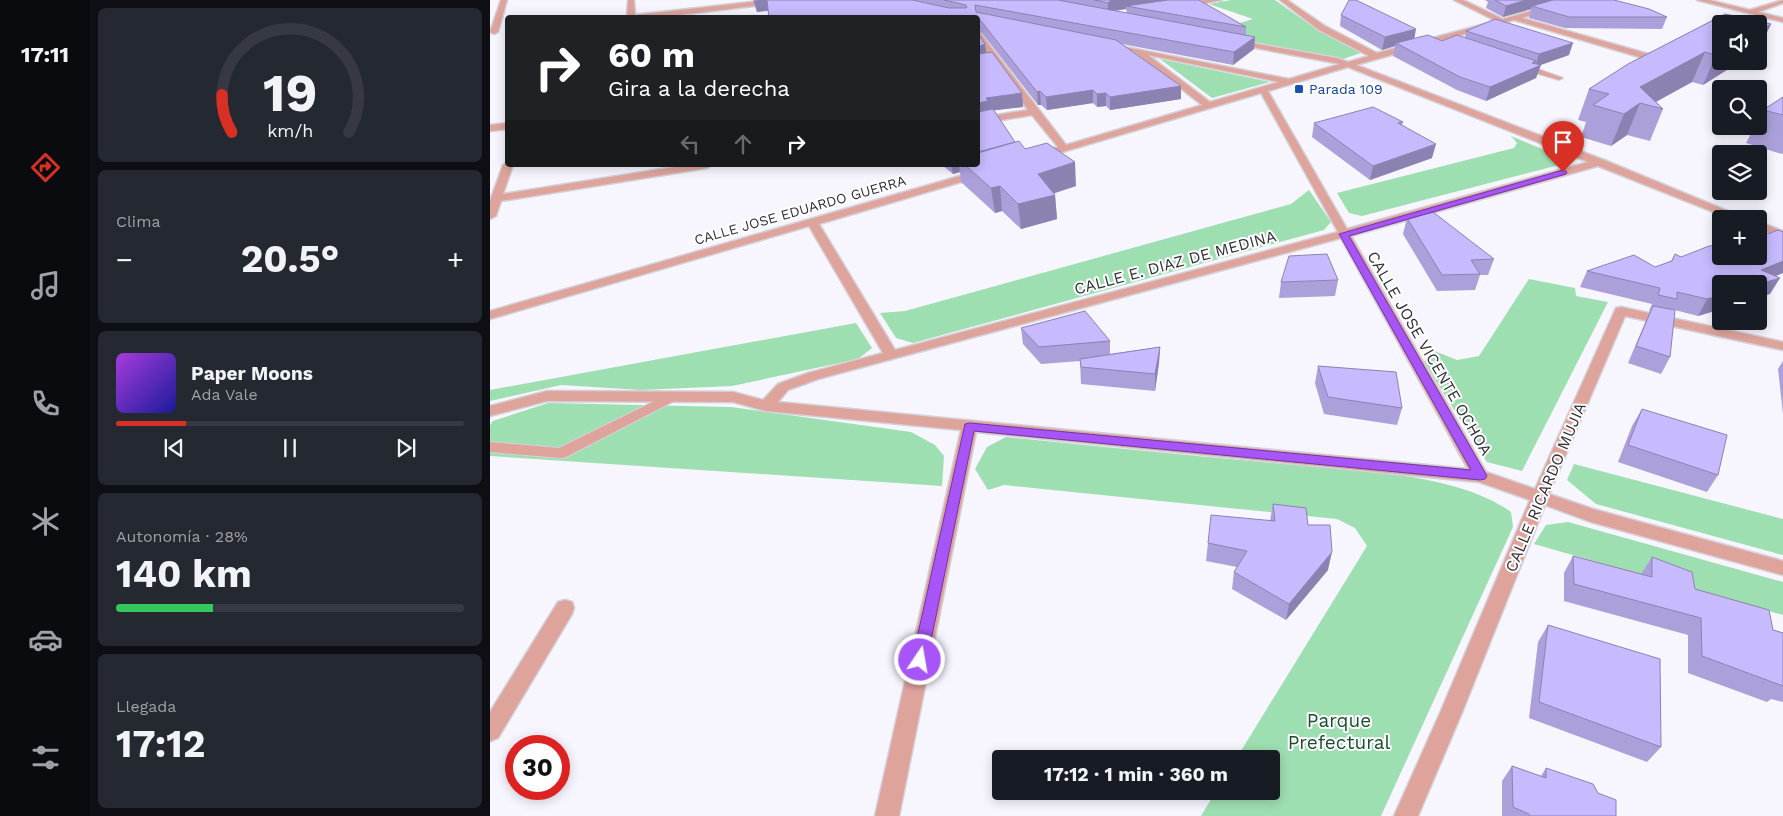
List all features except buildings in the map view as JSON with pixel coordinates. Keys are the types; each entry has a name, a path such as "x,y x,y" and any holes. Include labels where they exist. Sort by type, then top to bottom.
{"street":[{"path":"495,32 504,0"},
{"path":"631,0 631,15"},
{"path":"657,15 787,0"},
{"path":"1173,7 1219,0"},
{"path":"1283,0 1322,28 1376,56"},
{"path":"1457,0 1502,21"},
{"path":"1026,160 1208,104 1576,0"},
{"path":"1700,0 1783,20"},
{"path":"1750,12 1783,1"},
{"path":"1515,18 1649,57"},
{"path":"980,40 992,61 1064,148"},
{"path":"1222,40 1337,60 1720,210"},
{"path":"1099,43 1291,82"},
{"path":"1136,50 1208,104"},
{"name":"CALLE JOSE VICENTE OCHOA","path":"1263,89 1480,476"},
{"path":"980,122 1034,112"},
{"path":"490,128 505,126"},
{"name":"CALLE E. DIAZ DE MEDINA","path":"766,406 783,387 813,376 1344,234 1600,162"},
{"path":"490,216 507,167"},
{"path":"497,198 694,167"},
{"name":"CALLE JOSE EDUARDO GUERRA","path":"490,315 989,170"},
{"path":"812,222 891,355"},
{"path":"1767,228 1783,235"},
{"name":"CALLE RICARDO MUJIA","path":"1406,816 1540,496 1621,312 1783,346"},
{"path":"490,411 547,396 733,396 766,406 1480,476 1540,496 1591,516 1783,568"},
{"path":"887,816 970,427"},
{"path":"490,731 566,608"}],"lane":[{"path":"1576,0 1586,2"},
{"path":"1440,39 1458,45"},
{"path":"1513,63 1559,78"},
{"path":"490,447 562,453 671,397"}],"green space":[{"path":"1231,0 1275,0 1312,26 1361,53 1343,59 1207,33 1253,19 1209,4"},
{"path":"1160,59 1270,82 1212,98"},
{"path":"1511,136 1564,158 1563,164 1362,216 1349,213 1337,193 1514,148 1517,143"},
{"path":"1309,190 1331,222 1324,230 913,343 896,338 880,313 905,311 1291,204"},
{"path":"1529,279 1575,288 1576,296 1608,302 1522,471 1487,462 1424,362 1432,350 1457,360 1479,356"},
{"path":"856,323 872,348 858,359 732,386 641,390 561,385 490,401 490,390"},
{"path":"548,403 731,407 911,432 935,445 944,456 942,486 490,456 490,425 493,421"},
{"name":"Parque Prefectural","path":"1006,437 1391,474 1458,487 1487,498 1511,512 1513,527 1381,816 1201,816 1211,800 1280,800 1280,750 1242,750 1367,546 1355,528 1337,519 1004,485 988,490 975,469 987,447"},
{"path":"1574,464 1783,519 1783,555 1596,504 1567,480"},
{"path":"1568,522 1783,582 1783,615 1534,544 1546,525"}],"place":[{"name":"Parada 109","path":"1299,89"}],"route":[{"path":"920,660 970,427 1480,476 1344,234 1563,172"}]}
